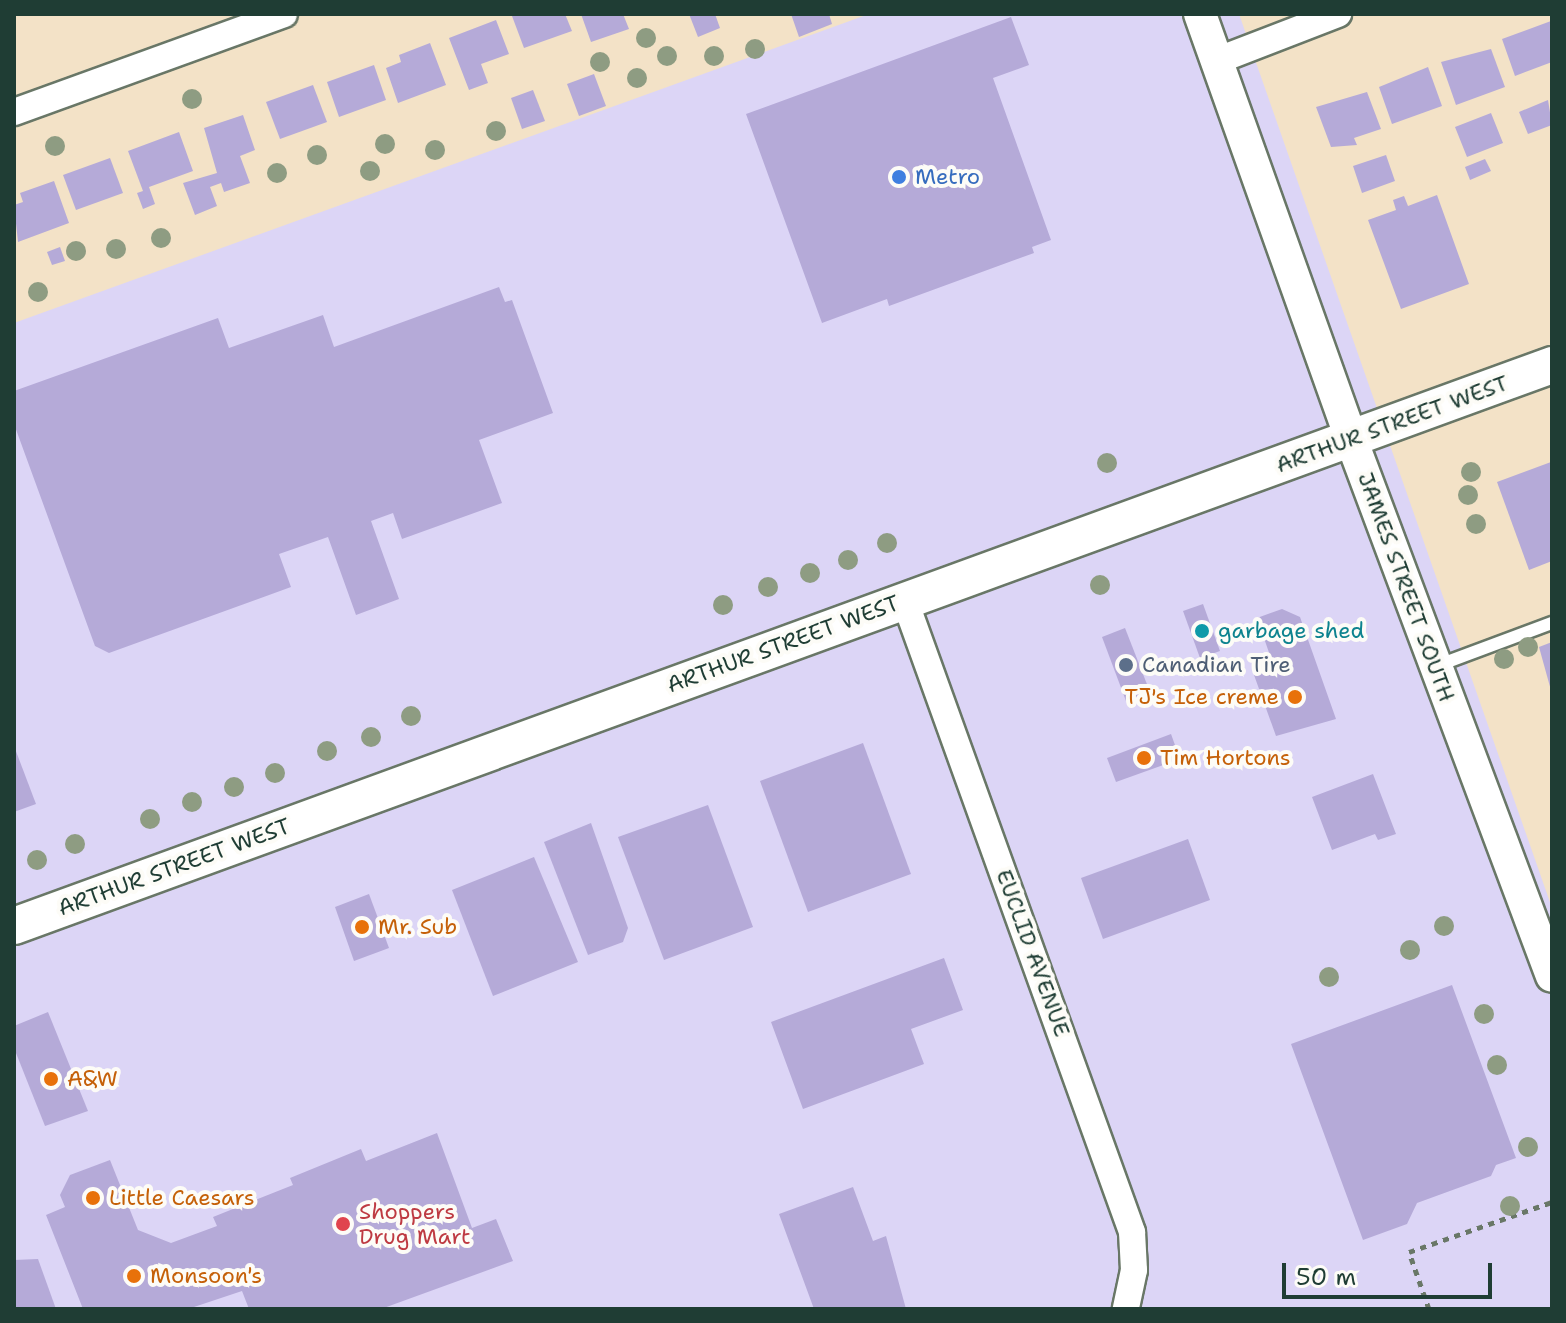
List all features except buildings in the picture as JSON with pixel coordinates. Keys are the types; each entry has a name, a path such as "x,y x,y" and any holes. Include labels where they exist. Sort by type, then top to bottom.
{"main road":[{"name":"ARTHUR STREET WEST","path":"14,926 1552,365"}],"street":[{"path":"14,112 284,14"},
{"name":"JAMES STREET SOUTH","path":"1200,14 1351,439 1552,976"},
{"path":"1216,61 1338,14"},
{"name":"EUCLID AVENUE","path":"905,601 1132,1232 1134,1270 1126,1309"}],"lane":[{"path":"1435,666 1552,623"}],"path":[{"path":"1429,1309 1409,1252 1552,1202"}],"shaded area":[{"path":"869,14 1239,14 1552,908 1552,1309 14,1309 14,323"}],"place":[{"name":"Metro","path":"899,177"},
{"name":"garbage shed","path":"1202,631"},
{"name":"Canadian Tire","path":"1126,665"},
{"name":"TJ's Ice creme","path":"1295,697"},
{"name":"Tim Hortons","path":"1144,758"},
{"name":"Mr. Sub","path":"362,927"},
{"name":"A&W","path":"51,1079"},
{"name":"Little Caesars","path":"93,1198"},
{"name":"Shoppers Drug Mart","path":"343,1224"},
{"name":"Monsoon's","path":"134,1276"}]}
